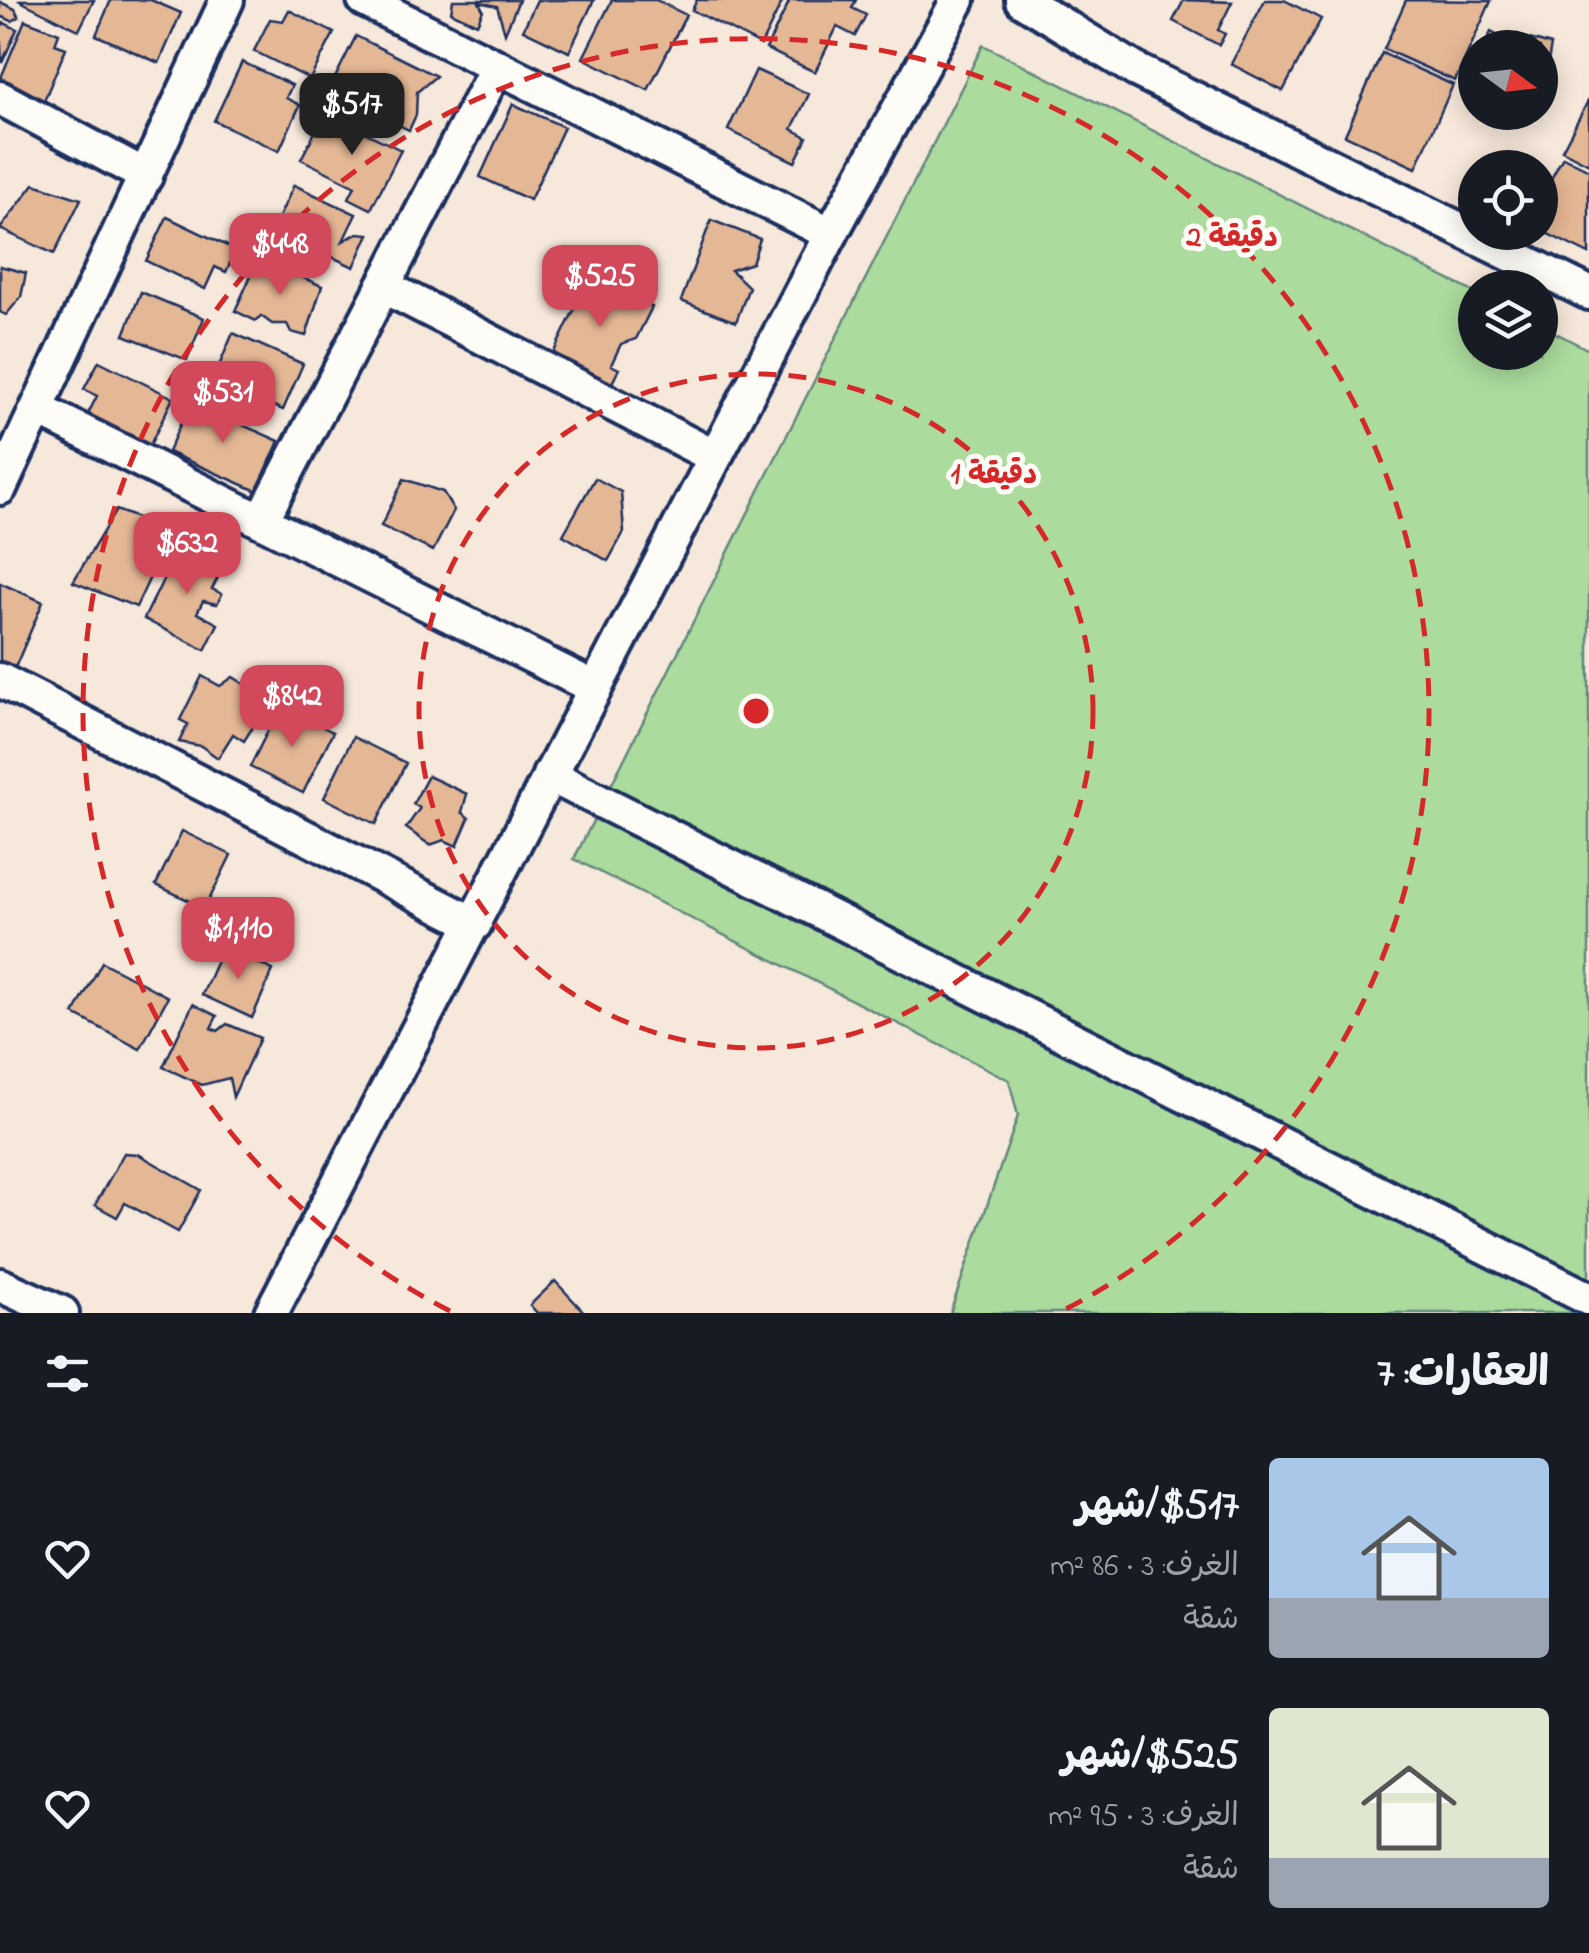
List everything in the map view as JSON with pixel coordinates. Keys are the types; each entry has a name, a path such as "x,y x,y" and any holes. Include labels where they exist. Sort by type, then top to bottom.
{"street":[{"path":"0,488 227,0"},
{"path":"364,0 831,234"},
{"path":"271,1313 831,234 958,0"},
{"path":"1022,0 1136,70 1589,293"},
{"path":"262,520 497,66"},
{"path":"0,98 146,176"},
{"path":"384,286 715,456"},
{"path":"39,410 595,688"},
{"path":"0,680 475,924"},
{"path":"550,775 1589,1299"},
{"path":"0,1285 62,1313"}],"green space":[{"path":"983,45 1458,284 1458,370 1558,370 1558,334 1589,350 1589,1313 950,1313 1018,1116 1009,1080 574,859"}],"building":[{"path":"18,0 94,0 79,30"},
{"path":"111,0 151,0 181,13 159,63 96,35"},
{"path":"453,0 519,0 505,33 497,6 479,2 483,10 477,24 451,12"},
{"path":"537,0 594,0 569,52 523,30"},
{"path":"612,0 656,0 686,15 648,90 583,58"},
{"path":"697,0 783,0 761,45 692,10"},
{"path":"790,0 856,0 852,8 866,15 855,36 837,27 815,72 766,49"},
{"path":"1184,0 1232,2 1218,30 1225,34 1219,45 1173,21"},
{"path":"1265,0 1284,0 1321,19 1283,91 1231,64"},
{"path":"1406,0 1491,1 1478,30 1458,30 1455,81 1384,49"},
{"path":"0,2 15,9 19,17 12,21 0,16"},
{"path":"289,10 334,33 310,79 254,51 270,19 283,21"},
{"path":"25,20 59,33 55,44 66,48 43,103 0,80"},
{"path":"4,23 17,29 2,63 0,28"},
{"path":"356,36 436,76 417,92 416,115 409,130 329,90"},
{"path":"1382,53 1453,85 1416,168 1345,135"},
{"path":"242,62 292,85 286,98 300,105 279,151 214,121"},
{"path":"756,70 809,94 792,129 807,137 795,162 728,130"},
{"path":"1589,99 1589,164 1562,150"},
{"path":"513,104 564,127 530,200 480,177"},
{"path":"325,113 401,150 371,209 349,198 355,186 301,159"},
{"path":"1563,157 1589,170 1589,254 1558,239 1558,166"},
{"path":"34,184 81,199 54,254 0,229"},
{"path":"294,185 356,214 343,241 358,233 369,234 354,267 273,230"},
{"path":"167,217 236,250 226,272 215,267 205,289 146,261"},
{"path":"711,220 760,239 752,263 731,270 749,287 736,322 681,301"},
{"path":"263,260 322,286 306,336 291,332 287,324 272,324 261,316 256,321 235,311 254,269 260,270"},
{"path":"0,266 26,273 21,297 6,315 0,312"},
{"path":"590,277 652,307 636,339 621,344 611,365 619,369 611,385 552,356"},
{"path":"141,292 204,318 187,360 124,335"},
{"path":"233,333 303,364 283,410 213,380"},
{"path":"99,361 173,398 149,447 87,416 97,396 84,389"},
{"path":"190,402 279,441 257,491 168,452"},
{"path":"595,478 621,492 624,532 608,561 563,535"},
{"path":"404,479 443,492 454,510 433,551 381,526"},
{"path":"116,510 172,531 136,607 73,582"},
{"path":"181,543 225,564 212,589 222,594 217,604 203,601 197,613 218,624 205,650 144,619"},
{"path":"0,583 43,602 14,670 0,663"},
{"path":"202,676 220,686 233,677 270,700 244,741 233,734 218,758 201,746 179,742 188,724 180,720"},
{"path":"280,706 333,732 303,793 250,767"},
{"path":"353,737 406,763 376,824 324,798"},
{"path":"428,776 467,794 462,812 469,818 457,846 444,840 430,845 406,828 420,808 413,804"},
{"path":"182,831 231,855 205,908 156,885"},
{"path":"223,947 273,970 252,1018 202,995"},
{"path":"102,962 168,997 140,1049 74,1014"},
{"path":"193,1004 217,1016 211,1028 218,1031 227,1024 260,1038 233,1097 229,1078 202,1085 163,1067"},
{"path":"124,1153 138,1154 201,1190 178,1232 125,1203 117,1217 95,1205"},
{"path":"555,1281 585,1313 537,1313 530,1305"}]}
